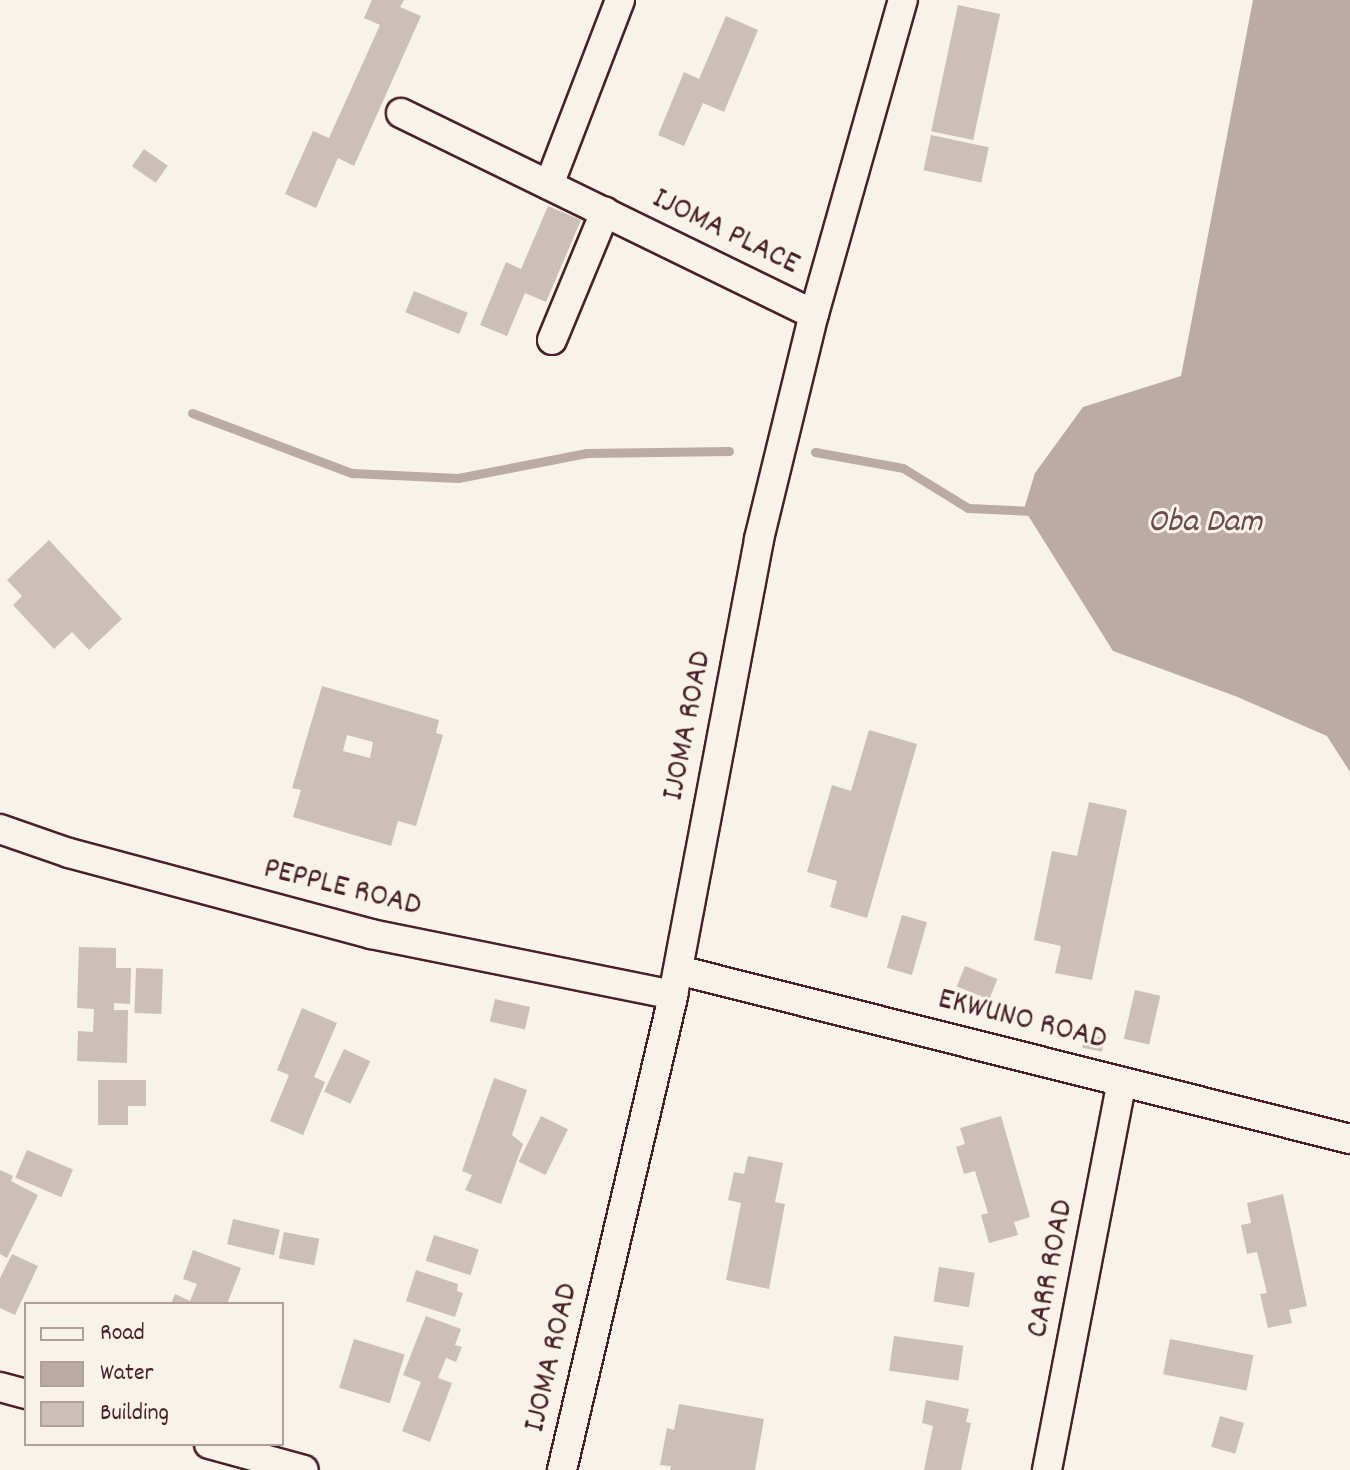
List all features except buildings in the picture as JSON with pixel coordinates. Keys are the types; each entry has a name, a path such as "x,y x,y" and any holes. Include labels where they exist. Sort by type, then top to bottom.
{"street":[{"path":"549,185 620,0"},
{"name":"IJOMA ROAD","path":"562,1470 676,983 759,539 814,314 903,0"},
{"name":"IJOMA PLACE","path":"401,113 814,314"},
{"name":"IJOMA PLACE","path":"552,340 605,212"},
{"name":"PEPPLE ROAD","path":"0,829 69,853 371,934 676,983"},
{"name":"EKWUNO ROAD","path":"676,983 1122,1082 1350,1139"},
{"name":"CARR ROAD","path":"1047,1470 1122,1082"},
{"path":"0,1387 24,1393"},
{"path":"216,1446 304,1470"}],"water":[{"name":"Oba Dam","path":"1253,0 1350,0 1350,772 1327,736 1235,696 1113,651 1024,509 1035,473 1083,407 1181,376"}],"waterway":[{"path":"192,413 352,473 458,478 587,453 729,451"},
{"path":"815,452 903,468 968,508 1033,511"}]}
